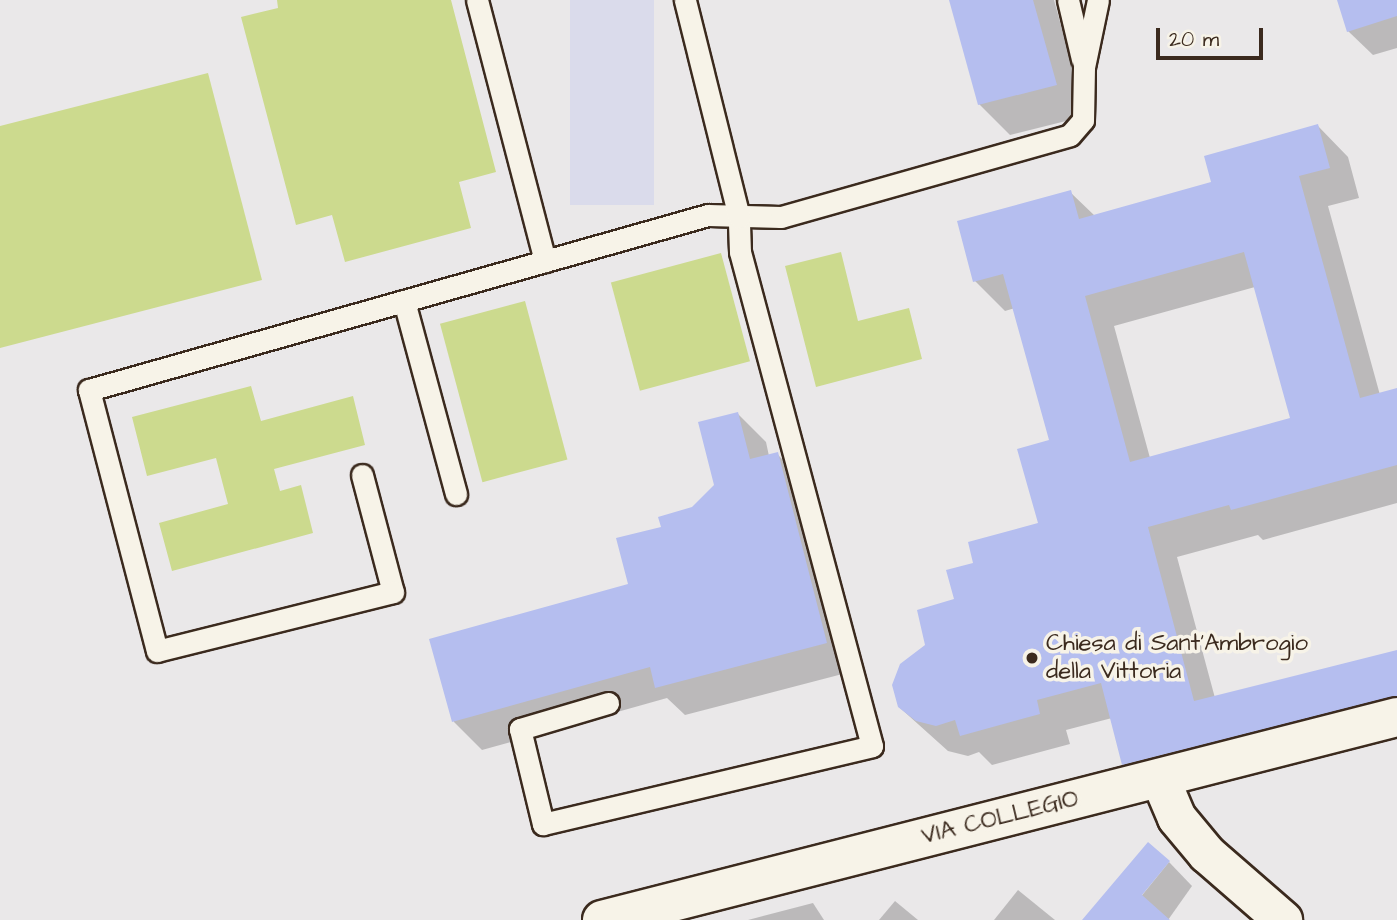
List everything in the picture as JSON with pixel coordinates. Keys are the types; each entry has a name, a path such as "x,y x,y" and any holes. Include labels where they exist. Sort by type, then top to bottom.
{"street":[{"name":"VIA COLLEGIO","path":"618,918 1397,717"},
{"path":"1160,778 1177,818 1207,854 1283,920"}],"lane":[{"path":"477,0 545,261"},
{"path":"608,704 520,729 543,824 872,746 740,252 738,218 685,0"},
{"path":"1068,0 1084,67"},
{"path":"362,475 393,592 157,650 89,390 708,215 738,218 781,217 1070,135 1083,120 1084,67 1098,0"},
{"path":"404,301 456,494"}],"shaded area":[{"path":"570,0 654,0 654,205 570,205"}],"green space":[{"path":"277,0 451,0 496,172 459,182 471,228 345,262 332,215 296,225 241,17 278,8"},
{"path":"208,73 262,280 0,348 0,126"},
{"path":"841,252 858,321 909,308 922,359 816,387 785,266"},
{"path":"721,253 750,361 640,391 611,283"},
{"path":"525,301 567,459 482,482 440,324"},
{"path":"251,386 261,421 353,396 365,445 274,469 280,491 301,485 313,533 172,571 159,523 228,504 216,458 147,476 132,417"}],"building":[{"path":"949,0 1033,0 1057,85 978,105"},
{"path":"1337,0 1397,0 1397,16 1347,32"},
{"path":"1318,124 1330,168 1299,176 1360,398 1397,388 1397,465 1231,510 1229,505 1148,527 1194,701 1397,650 1397,696 1122,765 1101,683 1037,700 1040,714 960,736 955,720 936,726 916,721 898,707 892,685 900,664 925,645 917,610 954,599 946,570 973,563 968,542 1038,523 1017,449 1049,440 1003,274 973,282 957,221 1071,190 1079,219 1211,182 1204,156","holes":["1244,252 1290,418 1130,462 1085,296"]},
{"path":"738,412 750,459 778,452 827,643 655,688 650,667 452,722 429,639 628,584 616,538 661,527 658,517 692,507 714,485 698,422"},
{"path":"1148,842 1170,861 1142,895 1170,920 1082,920"}],"place":[{"name":"Chiesa di Sant'Ambrogio della Vittoria","path":"1032,658"}]}
